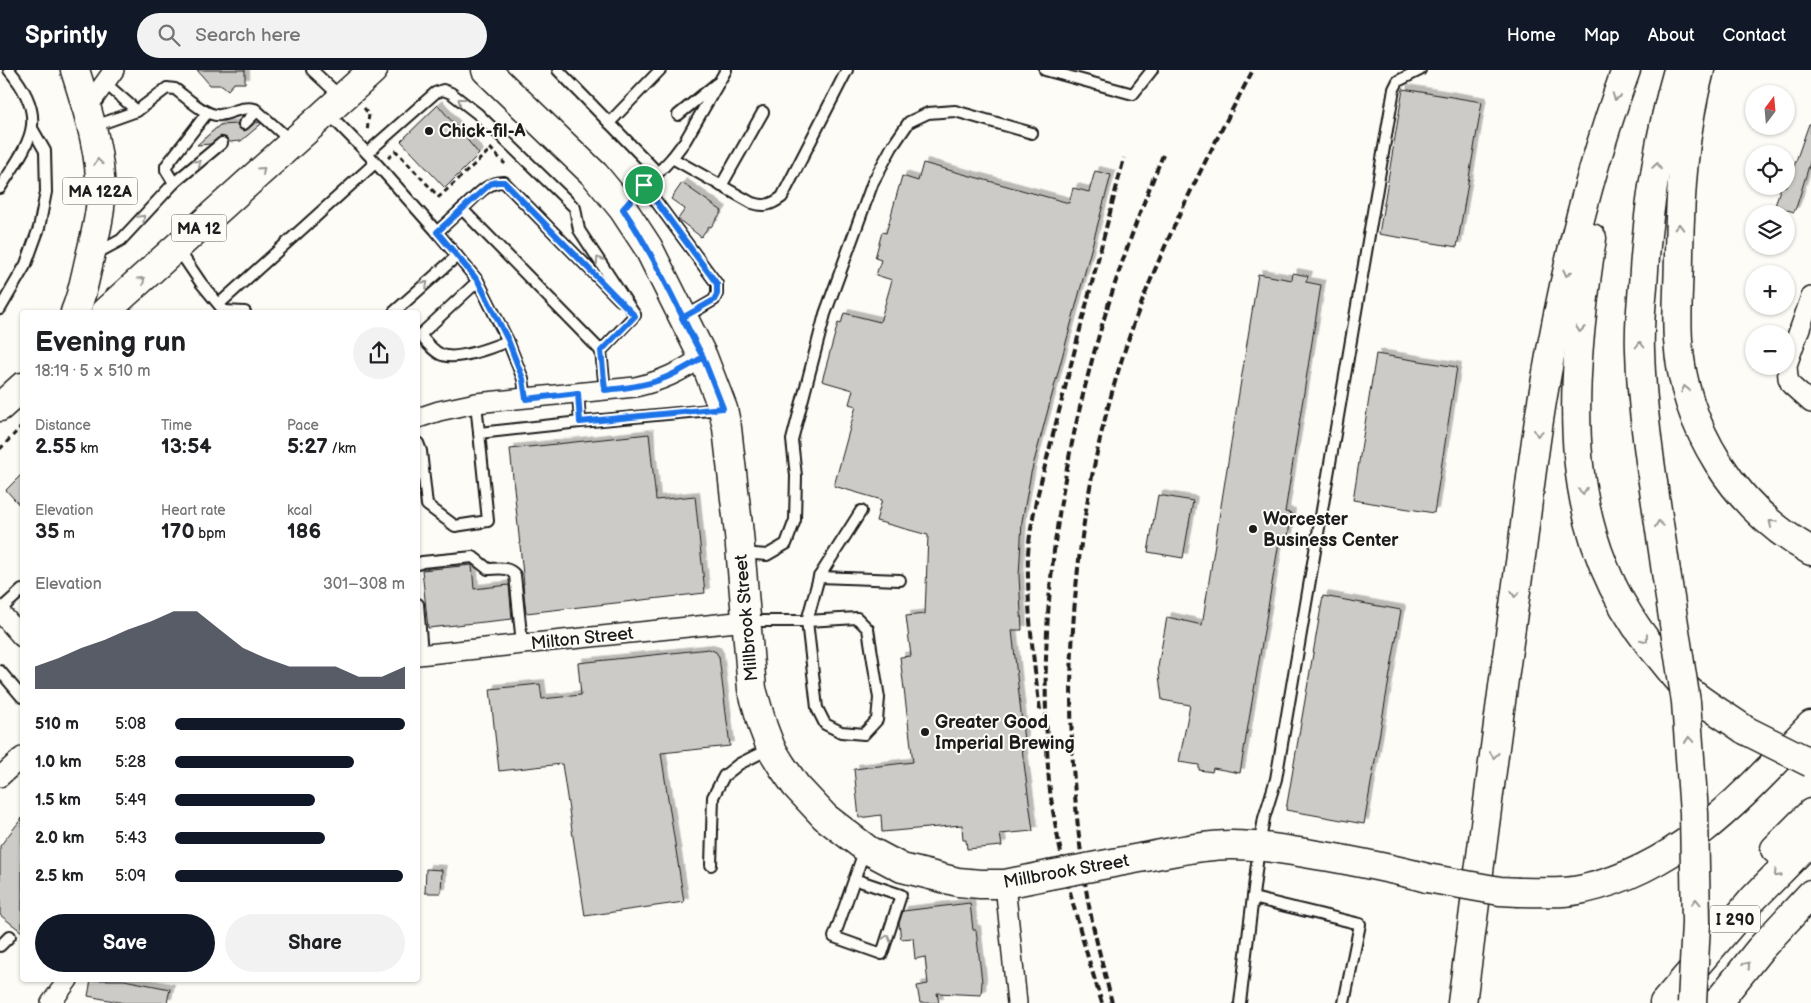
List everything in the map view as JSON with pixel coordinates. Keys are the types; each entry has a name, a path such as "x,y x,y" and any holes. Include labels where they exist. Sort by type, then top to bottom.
{"main road":[{"name":"MA 122A","path":"75,70 98,156 100,191 98,224 76,310"},
{"name":"MA 12","path":"108,310 292,143 344,105 373,70"},
{"name":"Millbrook Street","path":"486,70 595,175 623,209 648,247 703,357 723,408 732,468 752,689 763,727 782,766 825,817 865,848 902,868 958,882 1005,884 1184,849 1230,845 1285,849 1500,891 1583,889 1634,874 1676,850 1715,821 1811,725"},
{"path":"1462,1003 1544,386 1569,265 1608,125 1626,70"},
{"path":"1678,70 1663,130 1645,250 1640,315 1640,351 1646,437 1686,702 1694,813 1696,923 1692,1003"},
{"path":"1700,70 1692,102 1680,208 1678,340 1687,398 1707,447 1735,488 1751,505 1785,534 1811,552"},
{"path":"1608,125 1582,311 1575,388 1577,447 1585,504 1598,556 1616,596 1644,639 1689,691 1745,730 1811,764"},
{"path":"0,407 20,389"},
{"path":"1699,959 1715,918 1752,874 1811,813"},
{"name":"I 290","path":"1664,1003 1699,959 1754,898 1811,840"},
{"name":"I 290","path":"1716,1003 1760,949 1811,894"}],"street":[{"path":"89,118 110,76"},
{"path":"1811,296 1787,365 1788,378 1791,385 1811,403"},
{"path":"420,417 476,403 635,387 658,382 682,371 703,357"},
{"path":"0,611 20,635"},
{"name":"Milton Street","path":"420,655 746,621"},
{"path":"0,777 20,759"},
{"path":"1005,884 1017,1003"},
{"path":"51,1003 67,982"}],"lane":[{"path":"0,188 27,145 33,130 32,112 25,92 9,70"},
{"path":"312,70 344,105 367,153 478,281 508,340 523,379 526,399"},
{"path":"558,70 658,173"},
{"path":"609,123 660,70"},
{"path":"623,209 672,158 685,141 726,70"},
{"path":"672,158 752,203 762,206 772,204 782,197 847,70"},
{"path":"1046,70 1133,94 1152,70"},
{"path":"1240,1003 1252,898 1264,818 1278,769 1394,89 1398,81 1420,70"},
{"path":"110,76 137,112"},
{"path":"678,115 721,80"},
{"path":"89,118 137,112 170,87 207,113 214,115 248,107 257,110 292,143"},
{"path":"367,153 435,93 444,90 451,93 478,114 575,208 579,230 635,316"},
{"path":"244,124 257,110"},
{"path":"740,553 767,555 786,544 795,520 796,476 792,440 825,314 873,182 892,147 909,122 928,113 955,111 1032,133"},
{"path":"721,186 763,112"},
{"path":"174,183 166,170 166,166 207,113"},
{"path":"0,309 26,264 39,228 46,192 45,152 33,130"},
{"path":"90,257 121,240 174,183 222,143"},
{"path":"177,248 222,309 375,163"},
{"path":"437,232 490,184 504,182 635,316"},
{"path":"644,185 717,284 717,294 714,300 682,318"},
{"path":"462,209 601,351 605,390"},
{"path":"396,310 457,256"},
{"path":"420,335 478,281"},
{"path":"601,351 635,316"},
{"path":"420,337 439,354 449,357 487,349 508,340"},
{"path":"578,393 580,422"},
{"path":"420,448 427,505 455,526 488,521 476,403"},
{"path":"479,433 723,408"},
{"path":"746,621 807,621 857,618 868,629 879,698 877,720 864,734 840,732 825,724 817,708 807,621 819,577 861,512"},
{"path":"420,563 473,557 488,570 511,570 515,575 522,644"},
{"path":"819,577 900,580"},
{"path":"0,611 20,592"},
{"path":"0,671 20,695"},
{"path":"711,865 713,797 724,776 739,764 772,748"},
{"path":"854,879 901,895 882,954 834,937 854,879 865,848"},
{"path":"1252,898 1360,924 1344,1003"},
{"path":"0,946 10,936"}],"path":[{"path":"344,105 369,114 367,134 376,145 388,158 396,151 439,197 491,149"},
{"path":"0,449 20,428"}],"building":[{"path":"197,70 245,70 245,83 234,83 228,90 222,85 210,85"},
{"path":"1403,89 1482,102 1457,247 1379,234"},
{"path":"438,105 479,154 445,188 401,141"},
{"path":"260,122 261,124 241,141 229,142 227,138 221,136 211,144 197,145 220,125 237,124 240,129 245,131 255,123"},
{"path":"1809,124 1811,124 1811,159 1795,210 1795,205 1775,205 1778,195 1795,195 1795,164"},
{"path":"923,163 1069,203 1073,188 1089,192 1095,171 1111,175 1031,473 1022,521 1019,576 1022,630 1012,630 1024,741 1021,741 1033,831 1000,834 1002,846 967,849 966,840 963,840 962,825 882,832 881,815 859,818 854,769 913,762 900,657 911,656 906,616 925,614 928,535 876,521 882,500 834,486 856,406 849,404 853,390 822,381 838,323 841,324 844,313 880,322 892,280 876,275 881,260 875,258 882,232 886,233 902,176 918,181"},
{"path":"682,183 722,211 701,237 678,219 685,209 671,199"},
{"name":"Worcester Business Center","path":"1293,273 1308,276 1306,282 1321,285 1285,512 1291,513 1288,538 1280,536 1240,773 1213,768 1212,772 1199,770 1199,765 1179,762 1190,705 1162,700 1158,667 1167,617 1202,625 1258,274 1292,280"},
{"path":"1376,354 1457,367 1434,513 1353,500"},
{"path":"649,434 656,500 695,496 705,593 526,613 510,449"},
{"path":"20,476 20,506 6,490"},
{"path":"1158,495 1193,501 1183,558 1148,552"},
{"path":"472,565 474,589 509,585 512,619 428,628 422,570"},
{"path":"1323,596 1401,610 1364,824 1286,810"},
{"path":"709,649 716,652 719,657 730,746 661,753 684,902 585,916 562,764 499,771 490,689 540,684 542,699 581,695 578,663"},
{"path":"20,821 20,930 0,915 0,846"},
{"path":"426,869 442,870 441,893 425,893"},
{"path":"970,903 973,930 976,930 982,982 981,995 937,993 939,1003 920,1003 917,986 928,984 925,957 915,959 913,938 901,939 899,923 903,911"},
{"path":"91,982 134,982 170,989 167,1003 124,1003 88,996"}],"railway":[{"path":"1112,1003 1094,932 1086,889 1077,818 1072,747 1071,676 1075,604 1082,534 1111,394 1133,326 1173,228 1253,70"},
{"path":"1102,1003 1072,898 1059,845 1050,791 1046,712 1047,641 1052,569 1062,498 1075,428 1093,358 1113,289 1163,155"},
{"path":"1040,710 1030,613 1028,574 1030,534 1036,501 1124,158"}],"place":[{"name":"Chick-fil-A","path":"429,131"},
{"name":"Worcester Business Center","path":"1253,529"},
{"name":"Greater Good Imperial Brewing","path":"925,732"}],"route":[{"path":"644,185 623,209 648,247 682,318 703,357 682,371 658,382 635,387 605,390 601,351 635,316 504,182 490,184 437,232 478,281 508,340 523,379 526,399 578,393 580,422 723,408 703,357 682,318 714,300 717,294 717,284 644,185"}]}
